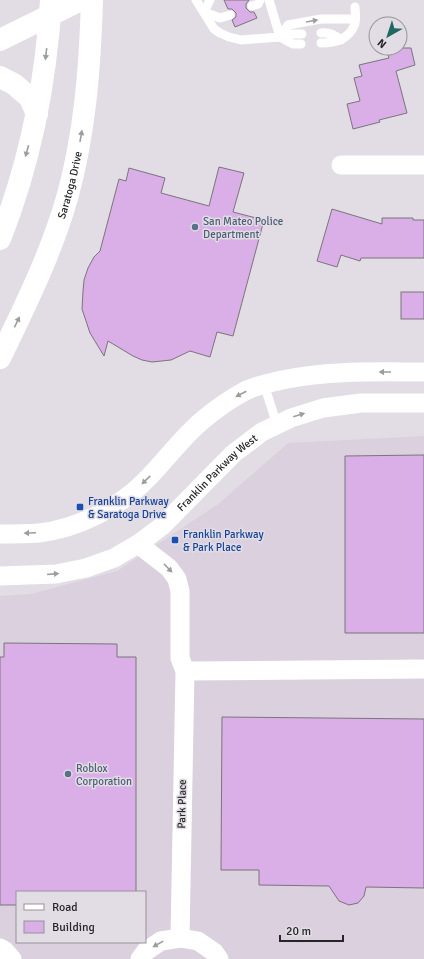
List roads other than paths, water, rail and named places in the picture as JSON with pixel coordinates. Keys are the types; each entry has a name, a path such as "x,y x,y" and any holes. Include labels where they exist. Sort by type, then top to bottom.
{"main road":[{"path":"0,40 50,8 81,0"},
{"name":"Saratoga Drive","path":"0,358 37,282 52,241 76,163 83,123 91,42 92,0"},
{"path":"0,239 19,182 37,114 42,88 50,8"},
{"path":"0,77 14,84 30,98 37,114"}],"street":[{"path":"341,165 424,165"},
{"path":"0,534 40,533 69,527 95,516 121,501 146,481 190,432 228,400 248,390 264,384 319,374 424,372"},
{"name":"Franklin Parkway West","path":"0,576 56,574 86,568 114,558 138,544 162,526 234,453 262,432 291,418 323,408 361,403 424,403"},
{"name":"Park Place","path":"138,544 169,568 177,579 180,591 180,658 185,671 180,938"},
{"path":"185,671 424,669"},
{"path":"140,959 146,951 162,941 180,938 198,941 214,952 219,959"},
{"path":"0,948 12,959"}],"lane":[{"path":"196,0 214,29 229,37 241,40 302,34"},
{"path":"204,12 210,0"},
{"path":"252,6 258,4 260,0"},
{"path":"269,0 280,36 293,44 301,44"},
{"path":"321,43 332,43 341,40 349,34 355,26 355,7"},
{"path":"204,12 220,18 230,15"},
{"path":"280,36 288,25 321,19 355,20"},
{"path":"321,33 334,35 341,40"},
{"path":"264,384 276,425"}],"place":[{"name":"San Mateo Police Department","path":"195,227"},
{"name":"Franklin Parkway & Saratoga Drive","path":"80,507"},
{"name":"Franklin Parkway & Park Place","path":"175,540"},
{"name":"Roblox Corporation","path":"68,774"}]}
